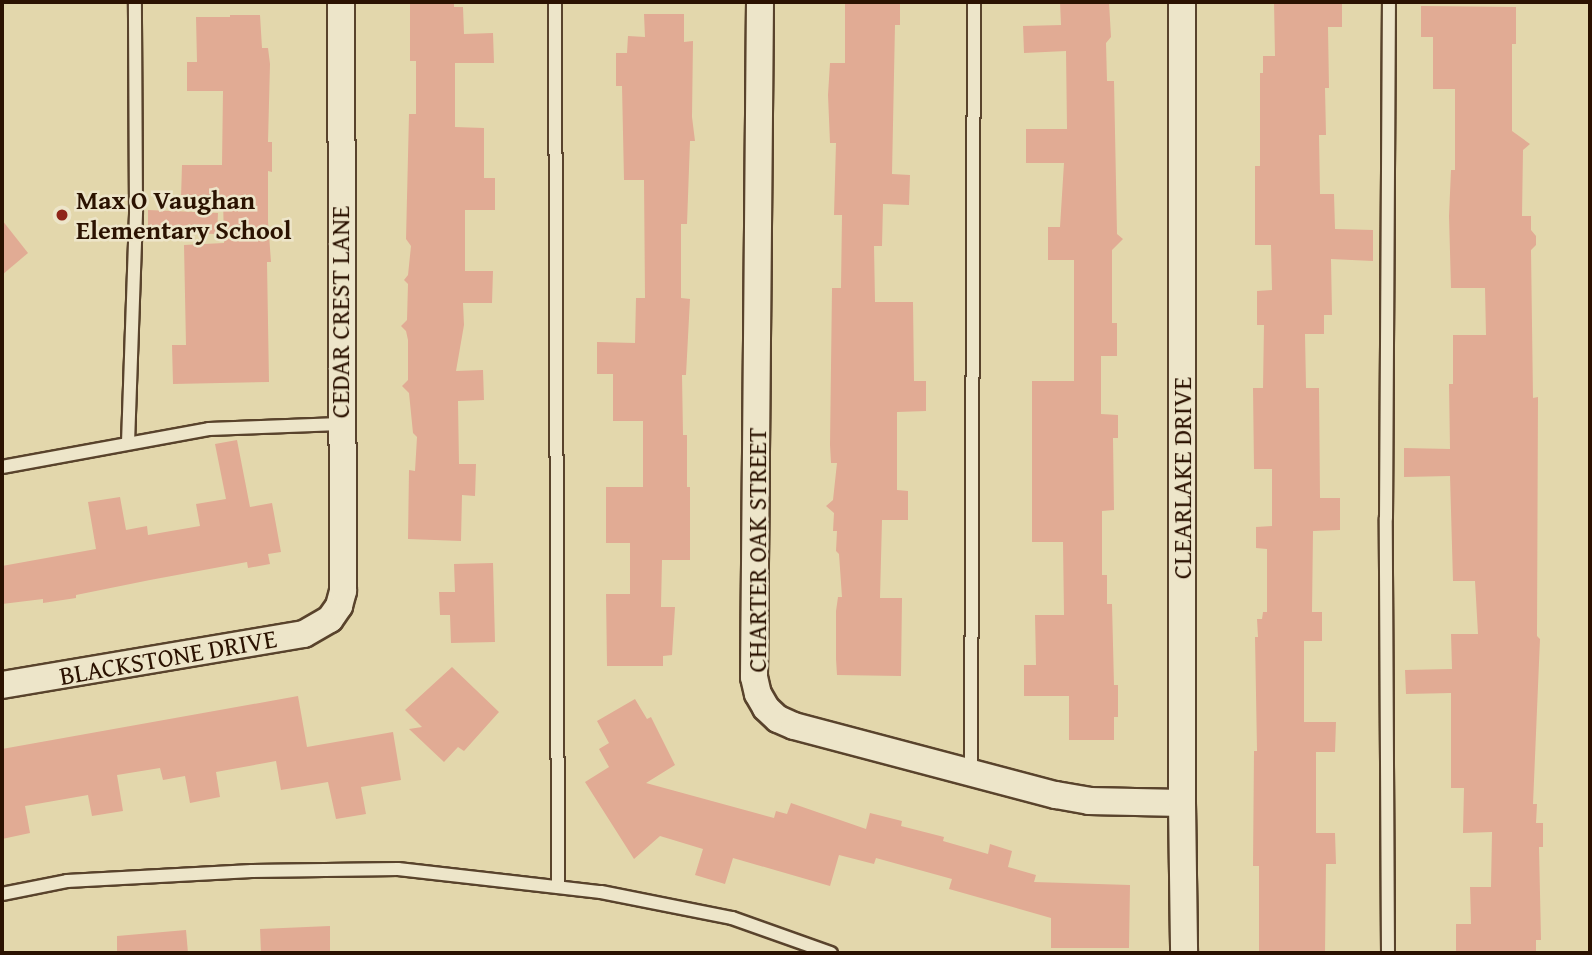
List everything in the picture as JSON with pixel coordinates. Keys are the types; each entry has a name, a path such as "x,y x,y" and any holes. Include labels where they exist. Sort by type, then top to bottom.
{"street":[{"name":"CEDAR CREST LANE","path":"330,619 343,591 340,424 341,2"},
{"name":"CHARTER OAK STREET","path":"760,2 754,677 758,694 766,708 794,726 971,772 1089,801 1182,803"},
{"name":"CLEARLAKE DRIVE","path":"1182,2 1184,953"},
{"name":"BLACKSTONE DRIVE","path":"2,685 304,634 330,619"}],"lane":[{"path":"128,443 136,211 135,2"},
{"path":"555,2 558,887"},
{"path":"971,772 974,2"},
{"path":"1388,953 1389,2"},
{"path":"2,467 209,429 340,424"},
{"path":"2,894 67,881 252,871 385,869 601,892 732,918 831,953"}],"building":[{"path":"410,2 454,2 454,7 463,7 464,34 493,33 494,63 455,63 455,127 484,128 484,178 495,178 495,210 465,210 465,271 493,271 492,303 463,303 464,325 456,371 483,370 484,400 458,401 459,464 476,464 475,496 462,495 461,541 408,539 409,470 415,471 417,437 413,433 409,393 402,386 408,380 408,340 406,331 401,326 407,320 408,284 404,280 408,275 411,246 406,239 409,114 416,114 416,61 410,61"},
{"path":"845,2 900,2 900,25 895,25 892,174 910,175 909,205 883,204 882,246 874,246 875,302 913,302 914,381 926,381 926,411 897,412 897,490 908,491 908,520 882,520 880,598 902,598 901,676 837,675 836,611 838,597 842,597 839,554 836,551 837,531 833,531 834,513 826,506 833,500 837,463 831,463 830,445 832,288 841,288 842,215 834,215 836,143 830,143 828,95 830,63 845,63"},
{"path":"1060,2 1109,2 1111,37 1106,43 1107,81 1114,81 1117,234 1123,239 1112,250 1112,323 1117,323 1117,356 1101,356 1101,414 1118,415 1118,438 1113,438 1114,510 1102,511 1102,575 1107,575 1107,604 1112,604 1114,685 1118,685 1118,717 1114,717 1114,740 1069,740 1069,696 1024,696 1024,665 1036,665 1035,615 1064,615 1063,542 1032,542 1032,381 1074,381 1074,260 1048,260 1048,227 1060,227 1064,163 1026,163 1026,129 1067,129 1066,51 1024,53 1023,26 1061,25"},
{"path":"1274,2 1342,2 1342,27 1328,27 1329,88 1325,88 1326,135 1319,135 1320,194 1334,194 1335,229 1373,230 1373,261 1331,259 1332,315 1324,315 1324,334 1305,334 1306,388 1319,388 1320,498 1340,498 1340,530 1313,531 1312,612 1322,612 1322,641 1304,641 1304,722 1336,722 1335,752 1316,752 1316,833 1335,833 1336,864 1326,864 1325,953 1259,953 1259,866 1253,866 1254,751 1257,751 1255,637 1258,637 1257,619 1262,619 1263,612 1267,612 1267,549 1256,548 1256,527 1272,526 1272,469 1254,469 1253,388 1263,388 1264,325 1257,325 1257,291 1272,290 1271,245 1255,245 1255,166 1260,166 1260,73 1263,73 1263,56 1275,56"},
{"path":"1421,6 1516,7 1516,44 1512,44 1512,131 1530,144 1523,150 1522,216 1531,216 1531,230 1536,236 1536,245 1531,250 1533,398 1538,397 1537,636 1540,639 1533,804 1537,804 1536,823 1543,823 1543,847 1539,847 1541,940 1536,940 1536,953 1456,953 1456,924 1471,924 1470,887 1491,887 1492,832 1463,833 1464,788 1451,788 1451,693 1406,694 1405,670 1452,669 1451,634 1478,634 1475,581 1453,581 1450,476 1404,477 1404,448 1450,449 1449,384 1453,384 1453,335 1486,335 1485,288 1451,288 1449,216 1451,170 1455,170 1455,89 1433,89 1433,37 1421,37"},
{"path":"644,14 684,14 684,42 693,41 692,117 695,141 690,141 687,224 681,224 681,298 690,299 686,375 682,375 683,435 687,435 687,487 690,487 690,560 662,560 661,607 675,607 672,655 663,656 663,666 607,666 606,594 630,594 630,543 606,543 606,487 643,487 643,421 613,421 613,374 597,374 597,342 635,343 636,298 645,298 644,180 624,180 622,86 616,86 616,53 627,53 628,36 645,37"},
{"path":"260,15 262,48 268,48 270,64 268,142 272,142 272,172 268,171 268,221 271,262 267,262 269,382 173,384 172,345 186,345 184,245 224,243 223,198 181,198 182,165 222,165 223,91 187,91 187,62 197,62 196,17"},
{"path":"148,210 218,213 217,234 148,232"},
{"path":"2,220 28,253 2,275"},
{"path":"237,440 250,507 272,503 281,552 268,554 270,564 248,568 247,562 76,595 76,598 43,603 43,599 2,604 2,566 96,549 88,502 120,497 126,530 147,526 148,535 200,526 196,504 226,499 215,444"},
{"path":"493,563 495,642 451,643 450,615 440,615 439,592 455,592 454,564"},
{"path":"452,667 499,712 464,751 458,747 444,762 409,729 422,727 405,710"},
{"path":"298,696 307,747 393,732 401,780 361,787 366,814 336,819 328,782 281,790 276,761 216,772 220,797 190,803 185,776 163,780 160,768 117,775 123,811 92,816 88,795 25,806 30,833 2,839 2,749"},
{"path":"635,699 647,719 651,717 675,765 646,783 774,818 776,811 787,814 791,803 866,829 870,813 902,821 901,826 944,837 943,841 988,854 990,844 1012,851 1008,867 1036,875 1034,882 1130,885 1129,948 1051,948 1051,918 949,889 952,879 876,858 874,864 839,855 830,886 733,858 725,884 695,875 703,849 660,836 634,859 585,782 609,767 599,749 609,743 597,721"},
{"path":"330,926 330,953 261,953 260,929"},
{"path":"186,930 188,953 117,953 117,936"}],"place":[{"name":"Max O Vaughan Elementary School","path":"62,215"}]}
